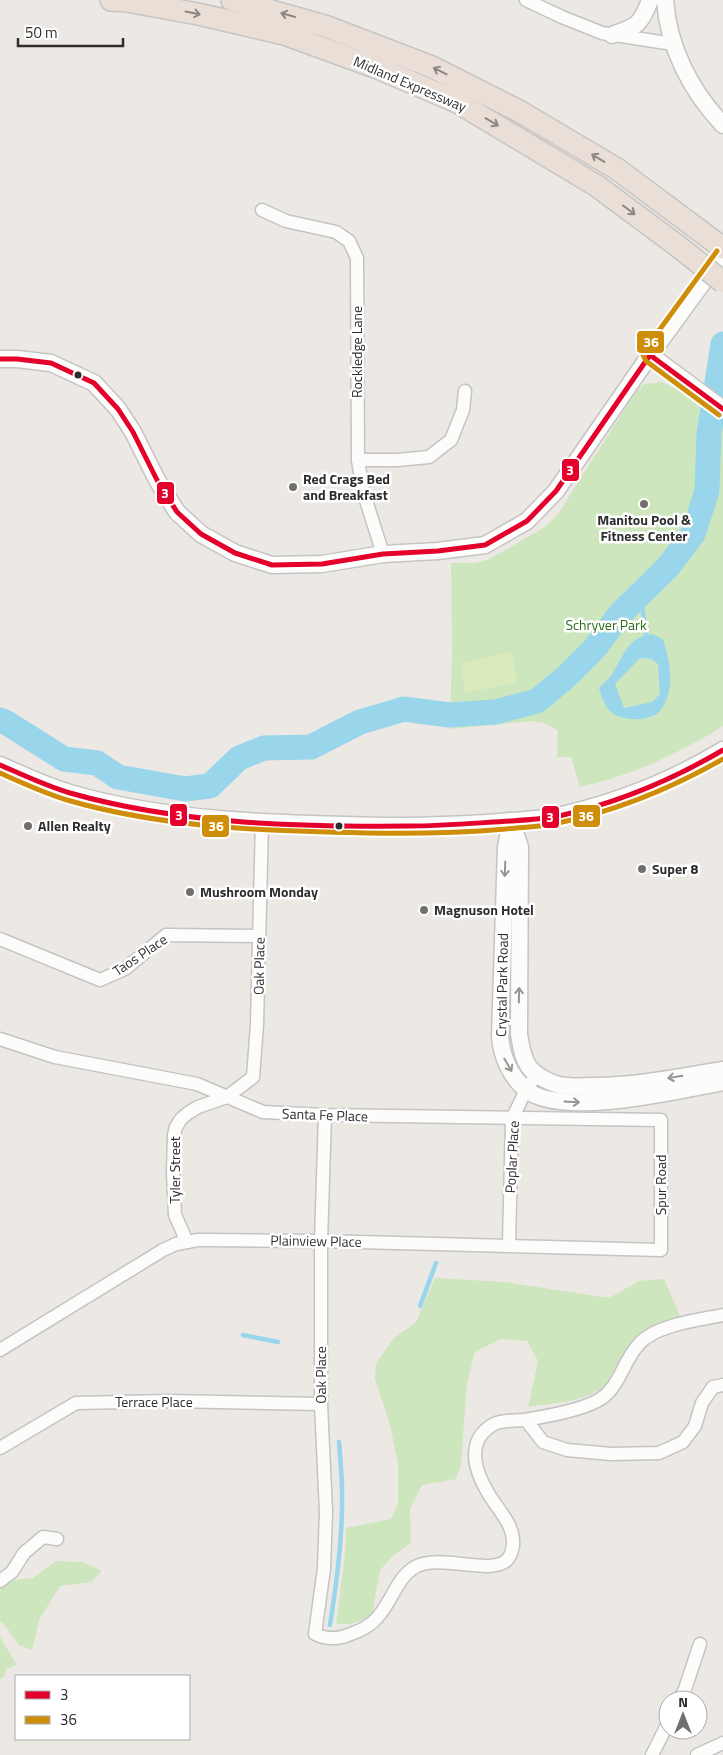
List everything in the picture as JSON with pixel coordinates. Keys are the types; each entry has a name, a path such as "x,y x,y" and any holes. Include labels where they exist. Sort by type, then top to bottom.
{"highway":[{"name":"Midland Expressway","path":"110,0 127,1 198,14 284,34 380,69 449,98 597,186 723,282"},
{"name":"Midland Expressway","path":"232,0 325,26 432,67 518,111 617,169 723,248"}],"street":[{"path":"526,0 562,18 602,33 673,44"},
{"path":"612,34 632,28 643,15 650,0"},
{"path":"665,0 673,44 682,67 695,88 723,125"},
{"name":"Rockledge Lane","path":"262,210 286,221 336,232 348,241 357,258 358,460 363,492 383,554"},
{"path":"0,359 51,363 94,383 118,408 133,432 157,480 177,512 201,534 236,553 272,565 322,564 383,554 438,551 485,545 527,521 556,491 650,355 723,255"},
{"path":"650,355 723,409"},
{"path":"358,460 397,460 429,457 451,440 463,410 465,391"},
{"path":"0,765 71,794 122,806 188,816 418,827 464,826 565,814 624,796 675,775 723,750"},
{"name":"Oak Place","path":"227,1097 253,1077 258,1025 262,821"},
{"name":"Crystal Park Road","path":"511,821 520,847 520,1034 524,1057 529,1067 554,1084 566,1086 606,1086 723,1070"},
{"name":"Crystal Park Road","path":"511,821 506,847 500,1044 507,1064 526,1090"},
{"name":"Taos Place","path":"0,939 100,980 125,969 166,934 259,936"},
{"name":"Santa Fe Place","path":"0,1039 55,1057 197,1084 263,1112 512,1119 661,1120"},
{"name":"Poplar Place","path":"509,1245 512,1119 526,1090 537,1074"},
{"path":"526,1090 541,1097 555,1100 596,1102 625,1100 723,1082"},
{"name":"Tyler Street","path":"188,1242 175,1215 174,1135 180,1119 188,1113 227,1097"},
{"name":"Oak Place","path":"324,1115 321,1241 321,1404 326,1512 324,1568 315,1634 323,1638 334,1639 346,1636 374,1622 384,1610 397,1588 414,1568 427,1563 444,1562 476,1566 499,1564 507,1560 512,1552 514,1538 510,1526 481,1479 475,1461 476,1447 479,1438 485,1430 496,1423 526,1420"},
{"name":"Spur Road","path":"661,1120 661,1250"},
{"name":"Plainview Place","path":"0,1350 153,1255 176,1244 188,1242 203,1240 321,1241 661,1250"},
{"path":"723,1315 666,1329 647,1336 632,1352 614,1387 597,1401 560,1413 526,1420 543,1442 567,1450 611,1454 659,1453 683,1442 696,1426 702,1403 707,1395 713,1387 723,1385"},
{"name":"Terrace Place","path":"0,1448 76,1403 170,1400 321,1404"},
{"path":"0,1581 12,1572 24,1553 43,1537 57,1539"},
{"path":"684,1690 700,1644"},
{"path":"652,1755 660,1740"},
{"path":"697,1755 723,1743"}],"green space":[{"name":"Schryver Park","path":"662,382 676,389 723,424 723,726 689,746 636,770 580,787 571,757 557,757 558,730 543,723 532,721 450,729 452,651 451,563 475,563 488,560 545,527 558,514 635,393 644,384"},
{"path":"512,652 517,682 465,693 461,663"},
{"path":"435,1278 505,1282 609,1298 639,1281 664,1279 680,1316 657,1323 643,1333 612,1379 598,1391 558,1403 528,1407 538,1361 527,1341 500,1339 475,1352 467,1383 461,1464 456,1479 422,1485 410,1509 411,1543 394,1555 380,1570 372,1616 351,1624 336,1624 345,1555 346,1528 391,1519 398,1503 398,1464 390,1425 375,1379 376,1363 394,1338 416,1322"},
{"path":"56,1561 83,1562 102,1571 91,1582 60,1586 40,1618 32,1650 19,1645 0,1621 0,1588 7,1581 33,1578"},
{"path":"0,1637 17,1665 6,1669 4,1677 0,1679"}],"water":[{"path":"652,634 663,639 669,663 670,687 668,695 661,710 650,717 633,719 621,717 609,710 599,688 610,677 631,644 643,636","holes":["640,658 651,659 658,664 660,694 652,702 624,708 615,684"]}],"waterway":[{"path":"0,720 64,759 97,763 118,777 185,789 210,786 239,758 264,748 311,747 360,722 404,709 449,715 495,712 537,701 567,676 595,648 619,615 668,567 693,534 707,491 709,434 723,344"},
{"path":"721,356 723,360"},
{"path":"641,595 646,635"},
{"path":"420,1306 436,1263"},
{"path":"243,1335 278,1342"},
{"path":"330,1625 342,1523 339,1442"}],"transit line":[{"name":"36","path":"717,251 644,351 643,355 646,361 719,415"},
{"name":"3","path":"0,359 51,363 94,383 118,409 133,432 157,480 177,512 201,534 235,553 272,565 322,564 383,554 438,551 485,545 527,521 556,491 650,355 723,409"},
{"name":"3","path":"0,765 43,784 70,793 153,811 238,822 323,826 421,826 534,819 581,811 664,781 723,750"},
{"name":"36","path":"0,773 67,800 140,817 253,829 419,833 532,827 580,818 664,789 723,759"}],"place":[{"name":"Red Crags Bed and Breakfast","path":"293,487"},
{"name":"Manitou Pool & Fitness Center","path":"644,504"},
{"name":"Allen Realty","path":"28,826"},
{"name":"Super 8","path":"642,869"},
{"name":"Mushroom Monday","path":"190,892"},
{"name":"Magnuson Hotel","path":"424,910"}]}
